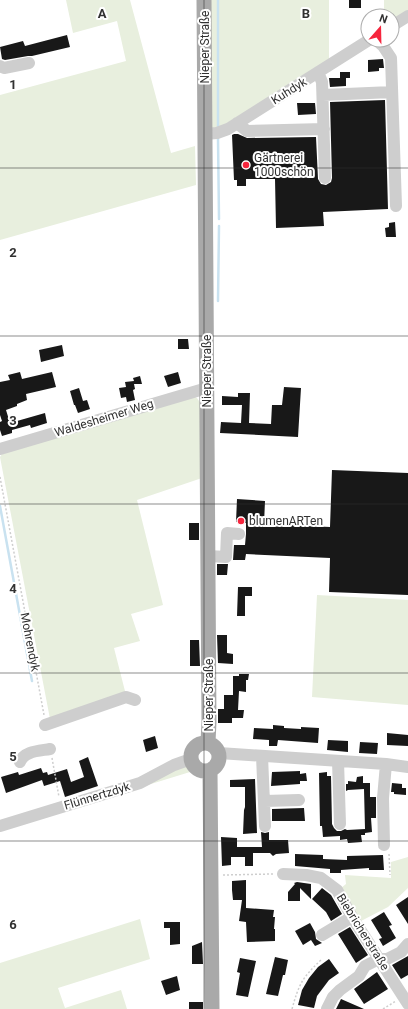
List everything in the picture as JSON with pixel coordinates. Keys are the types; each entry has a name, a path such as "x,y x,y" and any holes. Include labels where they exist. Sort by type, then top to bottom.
{"main road":[{"name":"Nieper Straße","path":"204,0 209,740 220,753"},
{"name":"Nieper Straße","path":"189,760 192,751 197,745 209,740"},
{"path":"212,1009 210,773 219,762 220,753"},
{"path":"189,760 196,768 210,773"}],"street":[{"name":"Kuhdyk","path":"205,134 217,133 237,123 360,46"},
{"path":"381,48 391,58 396,206"},
{"path":"0,66 4,68 29,63"},
{"path":"318,72 322,82 323,94 325,178"},
{"path":"323,94 392,92"},
{"path":"237,123 247,132 324,129"},
{"name":"Waldesheimer Weg","path":"0,449 207,388"},
{"path":"208,556 226,557 227,533 238,534"},
{"path":"46,725 126,697 135,700"},
{"path":"20,762 21,758 27,754 50,749"},
{"path":"220,753 386,764 408,767"},
{"path":"262,756 265,826"},
{"name":"Flünnertzdyk","path":"0,826 140,783 174,764 189,760"},
{"path":"338,761 340,824"},
{"path":"384,845 383,798 386,764"},
{"path":"265,801 299,800"},
{"name":"Biebricherstraße","path":"283,874 306,875 321,878 337,890 352,917 408,1004"},
{"path":"322,935 352,917"},
{"path":"327,1009 333,997 359,976 365,966 379,959 387,959 401,952 408,944"}],"path":[{"name":"Mohrendyk","path":"0,477 46,725"},
{"path":"209,740 200,738 192,742 186,751 189,760 189,767 193,772 202,776 210,773"},
{"path":"50,749 61,807"},
{"path":"384,845 388,850 390,875"},
{"path":"211,876 283,874"},
{"path":"292,1009 297,989 306,975 321,960"}],"green space":[{"path":"66,0 130,0 171,153 195,146 196,185 0,240 0,95 126,61 117,21 73,33"},
{"path":"208,0 329,0 329,64 220,127 211,130"},
{"path":"384,0 408,0 408,15 400,20 400,8 384,8"},
{"path":"193,396 197,398 201,404 202,478 137,500 163,605 131,614 140,641 114,648 126,695 50,719 0,457 2,454"},
{"path":"317,595 408,600 408,705 312,697"},
{"path":"179,766 186,767 190,772 138,788"},
{"path":"408,857 408,888 388,907 361,921 341,888 346,884 345,875 391,878 391,862"},
{"path":"140,919 150,959 58,988 65,1008 121,990 127,1009 0,1009 0,963"}],"building":[{"path":"349,0 361,0 361,8 349,8"},
{"path":"67,35 70,47 32,56 5,60 2,59 0,47 23,41 25,46"},
{"path":"383,59 384,68 379,68 379,71 368,72 368,60"},
{"path":"340,72 350,72 350,78 346,78 346,86 330,87 329,78 340,78"},
{"path":"385,100 388,209 323,212 324,226 276,228 275,179 246,179 246,186 237,186 237,180 234,180 232,135 238,134 247,138 316,137 318,179 321,184 326,185 331,182 332,178 330,102"},
{"path":"297,103 315,103 316,114 298,115"},
{"path":"395,222 396,237 386,237 385,228 389,227 389,223"},
{"path":"178,339 188,339 189,349 178,349"},
{"path":"62,345 64,356 41,362 39,350"},
{"path":"20,372 22,379 52,372 56,387 26,394 27,400 6,410 10,423 45,413 47,423 31,428 30,425 12,430 12,433 2,436 0,430 0,422 2,421 0,415 0,382 10,380 8,375"},
{"path":"178,372 181,383 168,387 164,376"},
{"path":"140,376 142,384 134,384 135,389 133,390 135,400 127,402 126,397 121,398 119,388 126,387 125,382 134,381 133,378"},
{"path":"284,387 301,388 298,437 220,433 221,422 241,423 242,405 222,405 222,396 238,397 238,393 250,393 249,423 271,424 272,405 282,405"},
{"path":"79,388 83,401 87,400 90,409 78,413 70,391"},
{"path":"332,470 408,473 408,595 329,592 330,558 246,554 245,560 233,560 234,545 245,545 246,534 246,523 236,522 237,499 265,501 264,524 330,527"},
{"path":"189,523 199,523 199,540 189,540"},
{"path":"217,564 228,564 227,575 217,575"},
{"path":"238,587 252,587 252,596 245,596 245,616 237,616"},
{"path":"217,635 227,635 227,653 233,654 233,664 218,663"},
{"path":"190,640 199,640 200,666 190,666"},
{"path":"239,674 249,674 248,680 246,680 246,692 239,691 238,710 244,710 243,718 232,718 232,723 218,723 218,709 224,709 224,695 233,695 233,676 239,676"},
{"path":"273,725 284,726 284,728 319,728 318,743 278,740 277,746 269,746 269,740 253,739 254,728 273,729"},
{"path":"387,733 408,735 408,746 387,745"},
{"path":"155,736 158,748 146,752 143,740"},
{"path":"328,740 348,741 348,752 327,750"},
{"path":"360,742 378,743 377,754 359,753"},
{"path":"88,757 98,786 65,797 60,781 44,786 42,780 6,793 1,777 18,772 19,775 41,768 43,773 47,772 48,775 67,769 71,782 84,777 79,761"},
{"path":"300,771 300,774 306,773 307,781 300,781 300,784 271,786 272,772"},
{"path":"327,772 327,776 331,776 332,824 337,831 345,829 365,829 364,789 346,791 346,784 348,784 348,781 356,782 357,777 363,776 363,783 370,783 370,797 376,797 376,818 371,818 372,832 361,835 362,842 348,843 347,839 340,840 340,836 323,837 322,826 320,826 319,773"},
{"path":"255,779 257,833 243,834 245,787 230,787 230,780"},
{"path":"392,783 402,784 402,788 406,788 406,795 394,794 394,792 391,792"},
{"path":"304,808 305,821 272,821 272,809"},
{"path":"261,832 269,832 269,840 288,840 289,853 276,854 273,856 270,853 253,853 253,866 245,866 245,857 231,857 231,865 222,866 221,837 237,838 237,847 262,847"},
{"path":"295,854 323,855 323,859 347,860 347,856 383,855 384,870 369,870 369,868 341,870 341,873 330,873 330,869 295,866"},
{"path":"246,880 246,908 274,910 273,917 275,917 275,941 247,942 246,922 239,921 242,900 233,900 232,890 232,881"},
{"path":"294,883 311,884 311,899 300,888 300,901 288,901 288,892 295,884"},
{"path":"322,888 331,895 342,914 331,921 326,912 312,899"},
{"path":"408,897 408,924 396,905"},
{"path":"384,912 392,925 389,926 396,938 383,946 379,939 382,938 371,920"},
{"path":"164,922 180,922 180,944 170,945 170,928 164,928"},
{"path":"310,923 315,932 316,939 322,943 315,946 311,940 303,945 295,931"},
{"path":"350,927 368,955 356,963 338,934"},
{"path":"202,942 203,964 192,964 192,946"},
{"path":"408,956 408,975 401,979 392,965"},
{"path":"275,957 288,960 278,996 266,994"},
{"path":"240,958 256,961 248,997 236,995 240,973 237,972"},
{"path":"329,959 339,973 329,980 317,996 314,1008 298,1005 302,990 309,978 318,967"},
{"path":"377,972 388,989 364,1004 354,989"},
{"path":"177,976 180,990 166,995 161,981"},
{"path":"341,999 364,1009 336,1009"},
{"path":"189,1002 203,1002 203,1009 189,1009"}],"waterway":[{"path":"218,0 218,126"},
{"path":"218,138 219,219"},
{"path":"218,301 219,226"},
{"path":"0,506 32,681"}],"place":[{"name":"Gärtnerei 1000schön","path":"246,165"},
{"name":"blumenARTen","path":"241,521"}]}
